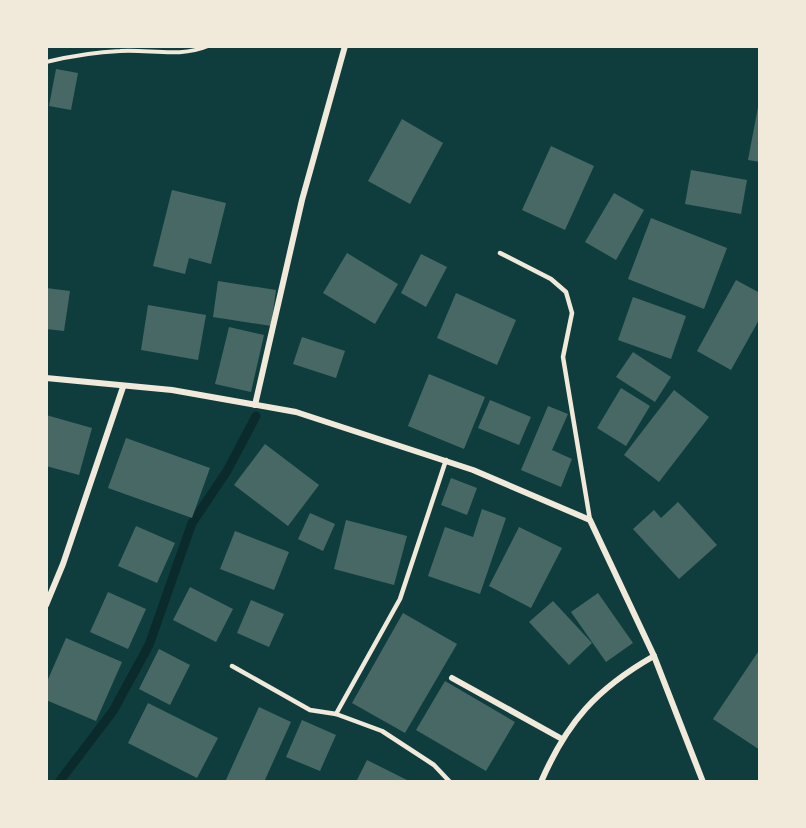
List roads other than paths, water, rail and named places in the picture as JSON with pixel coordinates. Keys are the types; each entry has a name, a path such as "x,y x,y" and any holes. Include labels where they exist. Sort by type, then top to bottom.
{"street":[{"path":"255,405 302,200 345,46"},
{"path":"46,378 172,390 296,412 446,460 590,520 654,656 703,782"},
{"path":"46,605 63,564 123,387"},
{"path":"540,782 561,739 577,718 618,676 654,656"},
{"path":"452,678 561,739"}],"lane":[{"path":"500,253 552,279 566,292 572,313 563,357 590,520"},
{"path":"336,714 400,599 446,460"},
{"path":"232,666 310,710 336,714 382,731 434,765 450,782"}],"waterway":[{"path":"59,782 113,711 149,645 192,523 227,471 256,416"}]}
